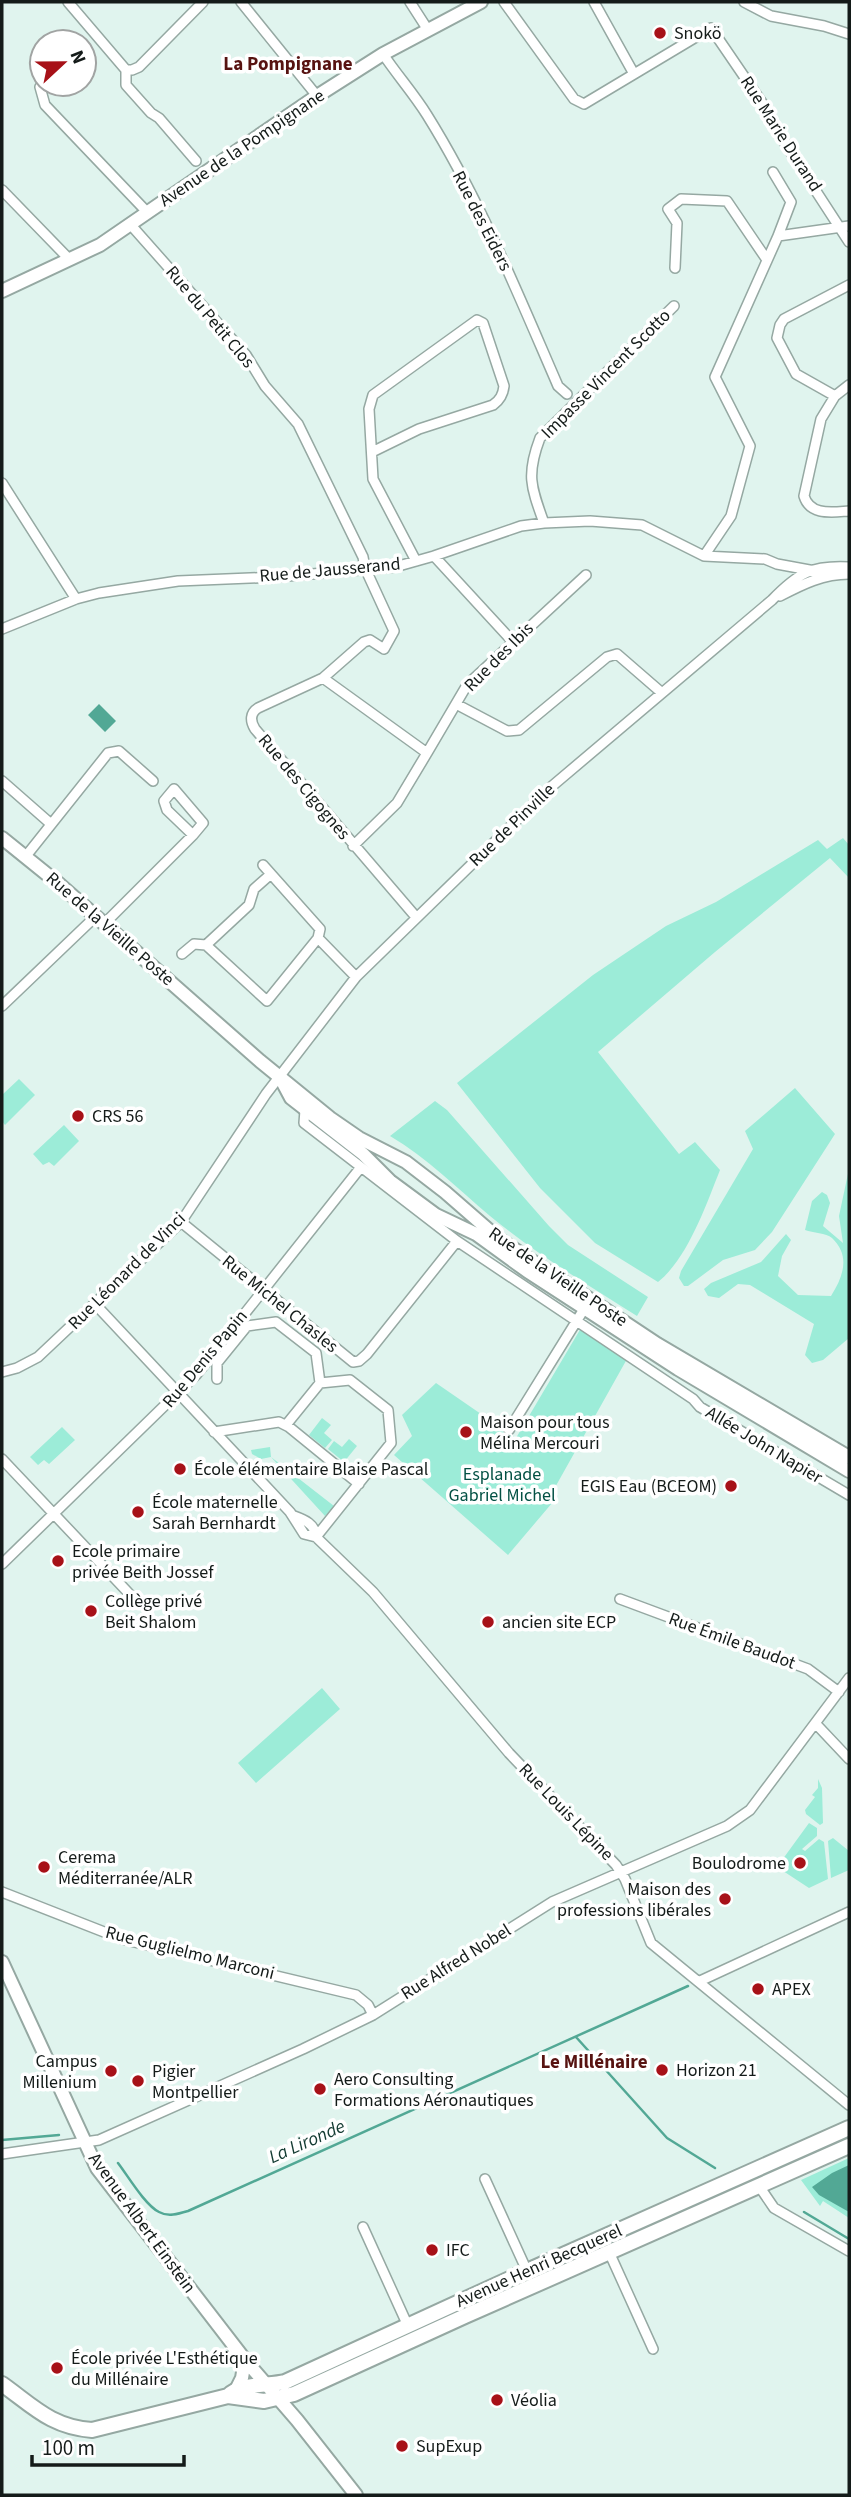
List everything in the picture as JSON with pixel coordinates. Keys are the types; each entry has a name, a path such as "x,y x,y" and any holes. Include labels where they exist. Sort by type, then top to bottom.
{"main road":[{"name":"Avenue de la Pompignane","path":"2,291 100,245 317,96 383,54 481,2"},
{"name":"Rue de la Vieille Poste","path":"2,838 280,1077 359,1138 406,1162 499,1239 657,1344 849,1457"},
{"name":"Rue de la Vieille Poste","path":"280,1077 291,1098 360,1162 429,1211 476,1234 584,1309 701,1384 849,1472"},
{"name":"Avenue Albert Einstein","path":"2,1962 97,2168 245,2360 280,2399 356,2495"},
{"name":"Avenue Henri Becquerel","path":"3,2385 38,2412 58,2423 92,2430 232,2393 285,2382 849,2128"},
{"name":"Avenue Henri Becquerel","path":"232,2393 264,2401 280,2399 849,2146"},
{"path":"232,2393 242,2378 245,2360"}],"street":[{"path":"68,2 126,69 132,70 203,2"},
{"path":"241,2 317,96"},
{"path":"410,2 428,30"},
{"path":"504,2 578,102 584,104 634,74 594,2"},
{"path":"744,2 771,16 824,26 849,34"},
{"name":"Rue Marie Durand","path":"634,74 712,28 767,110 775,128 845,227 849,242"},
{"name":"Rue des Eiders","path":"383,54 427,115 476,205 495,241 558,386 567,394"},
{"path":"126,69 125,85 159,118 196,161"},
{"path":"44,98 46,105 147,212"},
{"path":"704,555 731,516 750,446 715,377 791,202 773,172"},
{"path":"2,190 71,260"},
{"path":"675,268 677,223 668,209 681,199 727,201 766,260"},
{"name":"Rue du Petit Clos","path":"130,224 246,355 265,386 298,424 363,556 365,568"},
{"path":"778,236 845,227"},
{"path":"835,396 796,374 777,338 777,333 784,319 849,285"},
{"name":"Impasse Vincent Scotto","path":"544,523 531,480 532,460 540,438 674,306"},
{"path":"372,452 419,429 499,401 504,386 483,323 477,320 373,395 369,409 373,479 416,561"},
{"path":"849,385 835,396 821,419 804,496 809,506 817,510 849,511"},
{"path":"298,454 309,448"},
{"path":"3,486 76,599"},
{"name":"Rue de Jausserand","path":"2,629 76,599 125,588 178,581 276,577 395,567 522,526 544,523 642,525 704,555 765,559 777,564 831,574"},
{"path":"434,556 513,642"},
{"path":"777,564 788,583"},
{"name":"Rue de Pinville","path":"280,1077 356,977 551,787 772,600 788,583 807,570 829,565 849,567"},
{"name":"Rue des Cigognes","path":"365,568 394,631 384,649 370,640 364,642 323,678 258,708 252,715 252,724 416,917"},
{"name":"Rue de Pinville","path":"772,600 805,583 831,574 849,574"},
{"name":"Rue des Ibis","path":"353,846 397,803 467,685 586,575"},
{"path":"456,704 507,732 513,732 519,730 607,657 617,654 662,693"},
{"path":"323,678 427,753"},
{"path":"26,856 108,753 119,751 153,781"},
{"path":"2,781 51,824"},
{"path":"2,1006 100,920 193,835 203,823 174,789 164,801 167,810 193,835"},
{"path":"182,954 194,944 206,945 267,1001 318,938 320,929 263,865"},
{"path":"206,945 249,905 254,889 271,874"},
{"path":"318,938 356,977"},
{"name":"Rue Léonard de Vinci","path":"2,1372 38,1357 181,1222 280,1077"},
{"name":"Rue de la Vieille Poste","path":"360,1162 457,1241 693,1399 699,1407"},
{"name":"Rue Denis Papin","path":"2,1564 178,1394 263,1290 360,1162"},
{"name":"Rue Michel Chasles","path":"181,1222 344,1356 356,1362 367,1354 457,1241"},
{"path":"457,1225 457,1241"},
{"name":"Rue de la Vieille Poste","path":"457,1241 476,1234"},
{"name":"Rue Louis Lépine","path":"95,1304 294,1516 307,1521 316,1537 373,1592 509,1753 621,1872 651,1942 849,2105"},
{"name":"Rue de la Vieille Poste","path":"575,1322 584,1309"},
{"path":"217,1379 217,1363 247,1326 276,1322 316,1353 320,1383"},
{"path":"509,1430 575,1322"},
{"path":"633,1360 642,1345"},
{"path":"286,1425 320,1383 350,1380 389,1413 390,1446 316,1537"},
{"name":"Allée John Napier","path":"701,1384 699,1407 849,1495"},
{"path":"214,1432 272,1423 286,1425 359,1484"},
{"path":"2,1459 138,1603"},
{"name":"Rue Émile Baudot","path":"620,1599 808,1669 839,1692"},
{"name":"Rue Alfred Nobel","path":"2,2154 86,2143 107,2136 373,2015 552,1902 727,1826 750,1810 849,1678"},
{"path":"816,1724 849,1759"},
{"name":"Rue Guglielmo Marconi","path":"2,1892 121,1939 356,1995 363,1999 373,2015"},
{"path":"700,1981 849,1912"},
{"path":"485,2179 527,2271"},
{"path":"760,2186 774,2208 849,2251"},
{"path":"363,2227 408,2326"},
{"path":"609,2252 653,2349"}],"green space":[{"path":"843,838 849,845 849,878 830,858 598,1052 679,1154 695,1142 720,1170 687,1245 669,1272 658,1282 595,1243 540,1188 457,1083 593,975 666,926 716,902 818,840 827,849"},
{"path":"19,1079 35,1095 5,1125 2,1121 2,1095"},
{"path":"795,1088 835,1134 772,1232 755,1250 723,1260 688,1286 684,1286 679,1278 681,1271 753,1149 745,1131"},
{"path":"435,1101 447,1110 568,1245 648,1297 637,1316 525,1243 429,1164 390,1136"},
{"path":"64,1125 79,1141 54,1166 49,1162 43,1165 33,1154"},
{"path":"849,1169 849,1338 823,1360 812,1363 805,1355 814,1324 750,1285 738,1284 719,1298 708,1296 704,1289 711,1283 761,1262 786,1234 791,1240 782,1256 778,1276 798,1295 831,1296 842,1274 842,1252 829,1236 805,1230 812,1201 822,1192 827,1195 830,1203 823,1226 843,1243 839,1216"},
{"name":"Esplanade Gabriel Michel","path":"581,1328 627,1359 553,1491 558,1496 508,1555 394,1455 412,1436 402,1415 436,1383 516,1438"},
{"path":"322,1418 331,1425 324,1433 332,1440 325,1448 309,1435"},
{"path":"62,1427 75,1440 49,1464 44,1460 38,1465 30,1457"},
{"path":"349,1439 357,1446 344,1462 328,1449 334,1441 342,1447"},
{"path":"270,1447 271,1457 261,1459 252,1454 251,1450"},
{"path":"271,1457 334,1506 325,1516"},
{"path":"322,1688 340,1709 256,1783 238,1763"},
{"path":"818,1779 822,1788 823,1823 820,1825 806,1814 805,1810 815,1797 812,1795 818,1788"},
{"name":"Boulodrome","path":"809,1823 817,1828 817,1836 802,1849 805,1851 819,1839 824,1842 828,1879 809,1888 777,1867"},
{"path":"833,1838 849,1851 849,1870 831,1878 828,1841"},
{"path":"849,2158 849,2218 823,2201 820,2206 801,2180"}],"shaded area":[{"path":"99,704 116,721 105,732 88,715"},
{"path":"849,2165 849,2212 819,2195 812,2187"}],"waterway":[{"name":"La Lironde","path":"118,2163 143,2197 162,2214 188,2211 688,1986"},
{"name":"La Lironde","path":"576,2037 667,2138 715,2168"},
{"name":"La Lironde","path":"2,2140 59,2135"},
{"name":"La Lironde","path":"804,2212 849,2239"}],"place":[{"name":"Snokö","path":"660,33"},
{"name":"CRS 56","path":"78,1116"},
{"name":"Maison pour tous Mélina Mercouri","path":"466,1432"},
{"name":"École élémentaire Blaise Pascal","path":"180,1469"},
{"name":"EGIS Eau (BCEOM)","path":"731,1486"},
{"name":"École maternelle Sarah Bernhardt","path":"138,1512"},
{"name":"Ecole primaire privée Beith Jossef","path":"58,1561"},
{"name":"Collège privé Beit Shalom","path":"91,1611"},
{"name":"ancien site ECP","path":"488,1622"},
{"name":"Boulodrome","path":"800,1863"},
{"name":"Cerema Méditerranée/ALR","path":"44,1867"},
{"name":"Maison des professions libérales","path":"725,1899"},
{"name":"APEX","path":"758,1989"},
{"name":"Horizon 21","path":"662,2070"},
{"name":"Campus Millenium","path":"111,2071"},
{"name":"Pigier Montpellier","path":"138,2081"},
{"name":"Aero Consulting Formations Aéronautiques","path":"320,2089"},
{"name":"IFC","path":"432,2250"},
{"name":"École privée L'Esthétique du Millénaire","path":"57,2368"},
{"name":"Véolia","path":"497,2400"},
{"name":"SupExup","path":"402,2446"}],"district":[{"name":"La Pompignane","path":"288,64"},
{"name":"Le Millénaire","path":"594,2062"}]}
